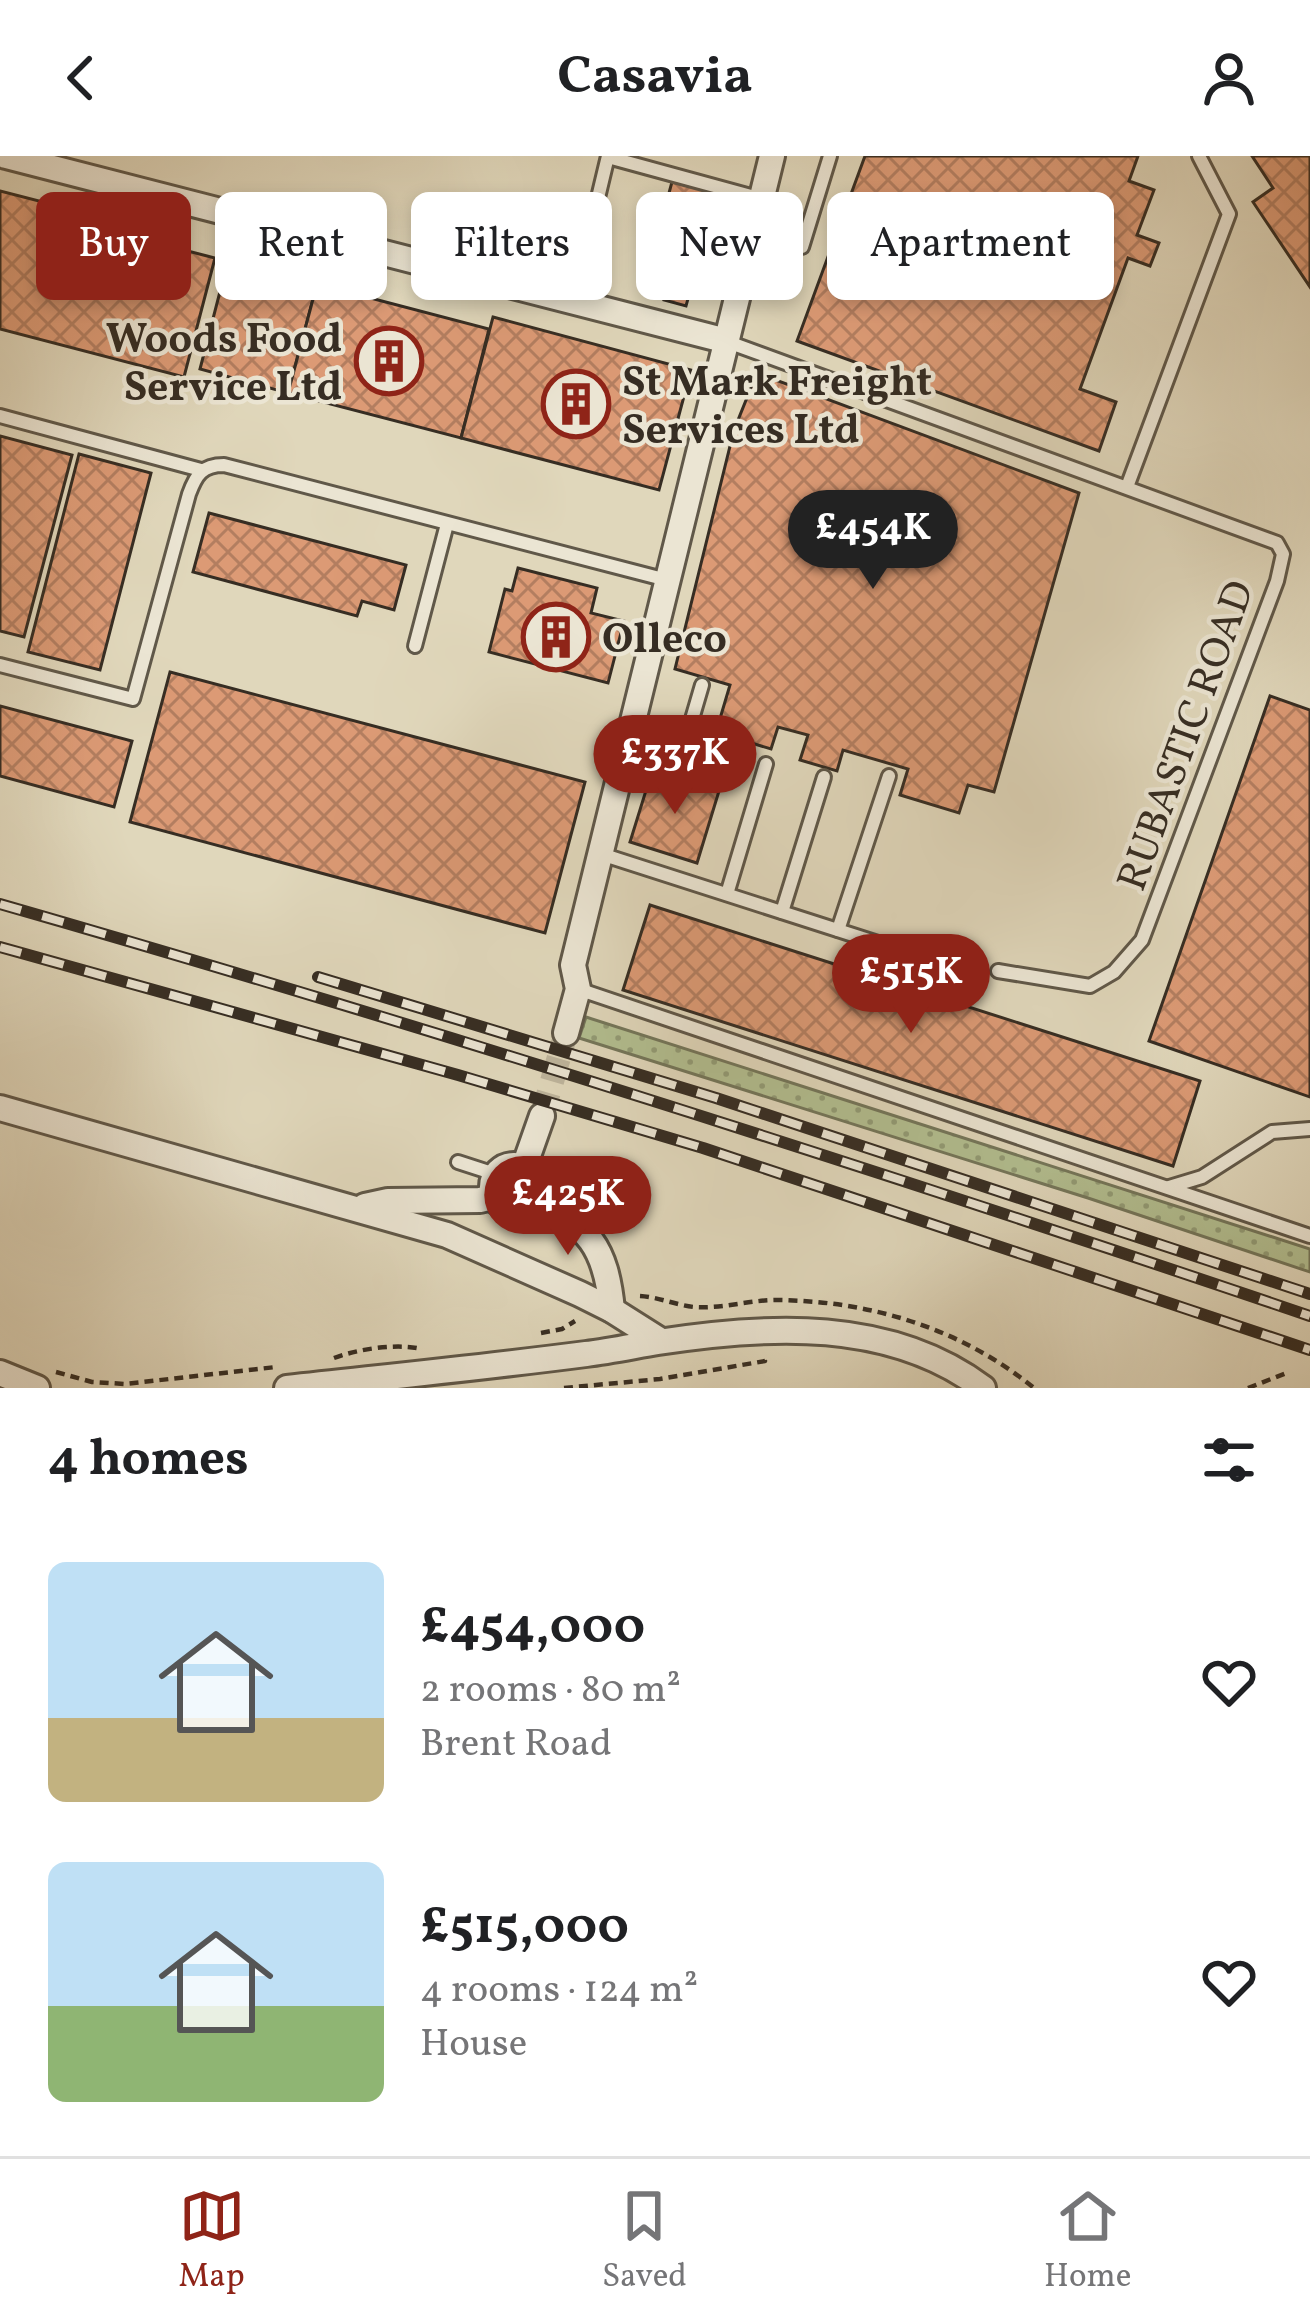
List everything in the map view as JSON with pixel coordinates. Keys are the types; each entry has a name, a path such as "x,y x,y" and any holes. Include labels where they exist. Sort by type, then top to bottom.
{"street":[{"path":"5,156 727,341"},
{"path":"764,192 772,156"},
{"path":"566,1033 578,989 572,965 737,300"},
{"path":"0,1108 447,1235 612,1310 661,1341"},
{"path":"524,1167 542,1116"},
{"path":"355,1208 388,1201 458,1201 494,1185 512,1165 530,1172 536,1186 532,1200 512,1209 504,1208 494,1185"},
{"path":"532,1200 577,1223 593,1241 603,1262 612,1310"},
{"path":"286,1388 794,1329 916,1351 983,1388"},
{"path":"0,1372 46,1380"}],"lane":[{"path":"599,192 608,156 737,192"},
{"path":"803,244 830,156"},
{"path":"1127,487 1229,214 1198,156"},
{"name":"RUBASTIC ROAD","path":"727,341 1277,544 1283,554 1277,581 1142,940 1114,972 1090,986 998,971"},
{"path":"0,416 201,470"},
{"path":"0,665 133,699 189,494 201,470 211,465 668,580"},
{"path":"415,646 448,524"},
{"path":"625,755 678,766 702,686"},
{"path":"727,894 766,764"},
{"path":"838,930 889,776"},
{"path":"782,912 824,777"},
{"path":"600,854 959,970"},
{"path":"578,989 1310,1236"},
{"path":"1168,1188 1202,1177 1272,1132 1310,1129"},
{"path":"458,1162 494,1185"}],"path":[{"path":"640,1296 694,1307 777,1300"},
{"path":"528,1336 572,1324 582,1312"},
{"path":"564,1388 660,1379 765,1361 764,1352"},
{"path":"1248,1388 1289,1372"},
{"path":"46,1380 125,1384 204,1374"}],"green space":[{"path":"586,1017 1310,1249 1310,1272 579,1038"}],"building":[{"path":"865,156 1138,156 1129,181 1154,190 1137,235 1159,243 1150,266 1128,258 1114,296 1114,192 852,192"},
{"path":"1252,156 1310,156 1310,287 1253,202 1273,188"},
{"path":"673,178 718,191 718,192 669,192"},
{"path":"0,191 36,200 36,300 191,300 191,252 215,258 184,377 0,329"},
{"path":"827,259 827,300 1113,300 1080,389 1116,402 1099,451 797,341"},
{"path":"218,300 313,300 288,393 200,369"},
{"name":"Woods Food Service Ltd","path":"313,300 378,300 489,329 461,438 288,393"},
{"name":"St Mark Freight Services Ltd","path":"493,317 691,370 659,490 461,438"},
{"path":"757,373 1079,493 994,792 968,785 959,813 900,795 908,769 843,750 837,771 800,760 808,735 778,727 771,749 716,732 730,685 675,669 734,430"},
{"path":"0,436 72,455 24,637 0,631"},
{"path":"79,454 151,473 100,670 28,652"},
{"path":"209,513 406,565 394,610 362,601 357,616 193,572"},
{"name":"Olleco","path":"518,568 597,588 591,613 624,621 608,683 489,652 505,589 512,591"},
{"path":"170,672 585,782 545,933 130,822"},
{"path":"1270,696 1310,710 1310,1097 1149,1041"},
{"path":"0,706 132,741 114,807 0,776"},
{"path":"652,771 719,791 697,863 630,842"},
{"path":"650,905 1200,1081 1173,1166 623,990"}],"tunnel":[{"path":"542,1116 566,1033"}],"railway":[{"path":"0,904 657,1102 1310,1316"},
{"path":"0,947 703,1148 1310,1350"},
{"path":"318,977 716,1098 1310,1294"}],"place":[{"name":"Woods Food Service Ltd","path":"389,361"},
{"name":"St Mark Freight Services Ltd","path":"576,404"},
{"name":"Olleco","path":"556,637"}]}
